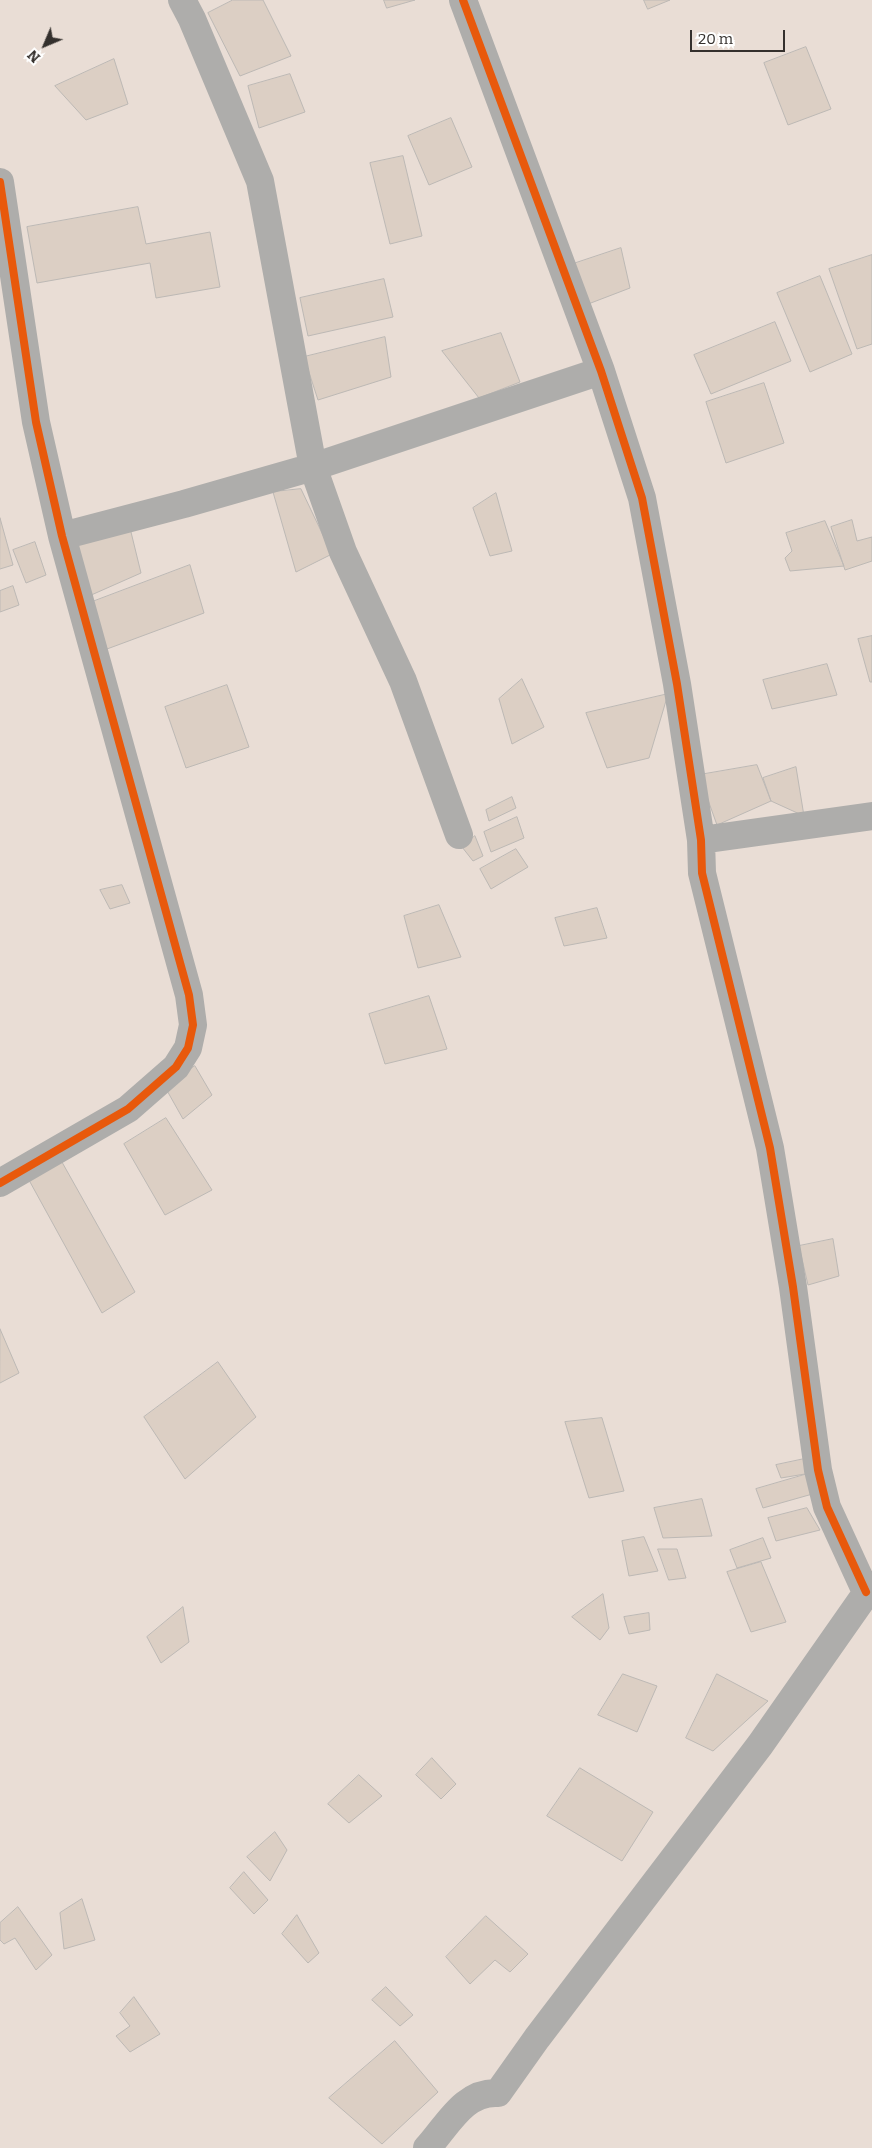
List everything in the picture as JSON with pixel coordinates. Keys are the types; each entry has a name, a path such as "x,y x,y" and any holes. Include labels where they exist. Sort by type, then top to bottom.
{"street":[{"path":"182,0 192,19 260,181 313,467 343,552 404,681 459,835"},
{"path":"427,2148 466,2101 485,2092 498,2093 537,2038 760,1746 869,1588 827,1507 818,1470 794,1297 770,1148 702,873 702,840 642,498 601,371 464,0"},
{"path":"0,182 36,422 62,536 189,995 193,1025 188,1048 176,1067 128,1109 0,1183"},
{"path":"62,536 313,467 601,371"},
{"path":"702,840 872,816"}],"shaded area":[{"path":"0,0 872,0 872,2148 0,2148"}],"building":[{"path":"233,0 263,0 291,56 240,76 208,13"},
{"path":"384,0 415,0 387,8"},
{"path":"644,0 670,0 648,9"},
{"path":"806,47 831,109 788,125 764,63"},
{"path":"114,59 128,104 86,120 55,86"},
{"path":"290,74 305,112 259,128 248,86"},
{"path":"451,118 472,167 429,185 408,136"},
{"path":"403,156 422,236 390,244 370,163"},
{"path":"138,207 146,244 210,232 220,287 156,298 150,263 37,283 27,227"},
{"path":"621,248 630,288 583,306 573,264"},
{"path":"872,255 872,344 857,349 829,269"},
{"path":"820,276 852,354 810,372 777,293"},
{"path":"384,279 393,317 308,336 300,298"},
{"path":"775,322 791,361 711,394 694,355"},
{"path":"501,333 520,382 479,398 442,351"},
{"path":"385,337 391,377 318,400 304,357"},
{"path":"764,383 784,443 726,463 706,402"},
{"path":"301,489 332,554 296,572 273,492"},
{"path":"496,493 512,551 490,556 473,508"},
{"path":"0,518 13,565 0,569"},
{"path":"852,520 857,541 872,537 872,561 845,570 831,527"},
{"path":"825,521 844,566 790,571 785,558 792,551 786,533"},
{"path":"130,528 141,573 89,596 76,542"},
{"path":"35,542 46,575 26,583 13,550"},
{"path":"190,565 204,613 107,649 92,602"},
{"path":"13,586 19,605 0,612 0,591"},
{"path":"872,636 872,682 870,682 858,639"},
{"path":"827,664 837,695 772,709 763,680"},
{"path":"522,679 544,727 512,744 499,699"},
{"path":"227,685 249,747 186,768 165,707"},
{"path":"668,694 649,758 607,768 586,713"},
{"path":"757,765 771,801 717,825 699,775"},
{"path":"796,767 804,816 771,801 763,778"},
{"path":"512,797 516,808 489,821 486,810"},
{"path":"517,817 524,838 491,852 484,832"},
{"path":"475,836 483,856 473,861 462,847"},
{"path":"516,849 528,867 491,889 480,869"},
{"path":"122,885 130,903 110,909 100,890"},
{"path":"439,905 461,957 418,968 404,916"},
{"path":"597,908 607,938 564,946 555,918"},
{"path":"429,996 447,1049 385,1064 369,1014"},
{"path":"195,1066 212,1095 183,1119 165,1087"},
{"path":"166,1118 212,1190 165,1215 124,1144"},
{"path":"58,1155 135,1292 102,1313 24,1171"},
{"path":"833,1239 839,1276 808,1285 799,1246"},
{"path":"0,1329 19,1373 0,1383"},
{"path":"218,1362 256,1417 185,1479 144,1417"},
{"path":"602,1418 624,1491 589,1498 565,1422"},
{"path":"809,1458 811,1473 781,1478 776,1465"},
{"path":"811,1473 816,1493 763,1508 756,1489"},
{"path":"702,1499 712,1536 663,1538 654,1508"},
{"path":"807,1508 820,1530 776,1541 768,1518"},
{"path":"644,1537 658,1571 629,1576 622,1541"},
{"path":"763,1538 771,1558 737,1568 730,1550"},
{"path":"658,1549 677,1549 686,1578 669,1580"},
{"path":"761,1562 786,1622 751,1632 727,1572"},
{"path":"603,1594 609,1628 600,1640 572,1617"},
{"path":"183,1607 189,1642 161,1663 147,1637"},
{"path":"649,1613 650,1630 629,1634 624,1617"},
{"path":"623,1674 657,1686 637,1732 598,1715"},
{"path":"717,1674 768,1701 713,1751 686,1738"},
{"path":"432,1758 456,1784 441,1799 416,1775"},
{"path":"580,1768 653,1812 622,1861 547,1816"},
{"path":"359,1775 382,1796 349,1823 328,1804"},
{"path":"275,1832 287,1850 270,1881 247,1857"},
{"path":"244,1872 268,1900 254,1914 230,1888"},
{"path":"82,1899 95,1940 64,1949 60,1913"},
{"path":"18,1907 52,1955 36,1970 15,1938 4,1944 0,1940 0,1923"},
{"path":"297,1915 319,1953 308,1963 282,1934"},
{"path":"486,1916 528,1954 510,1972 495,1960 470,1984 446,1957"},
{"path":"386,1987 413,2015 400,2026 372,2000"},
{"path":"134,1997 160,2034 130,2052 116,2036 130,2026 120,2013"},
{"path":"395,2041 438,2092 382,2144 329,2098"}],"cycle path":[{"path":"463,0 601,371 642,498 677,684 701,840 702,873 770,1148 793,1287 818,1470 827,1507 866,1592"},
{"path":"0,182 36,422 62,536 189,995 193,1025 188,1048 176,1067 128,1109 0,1183"}]}
